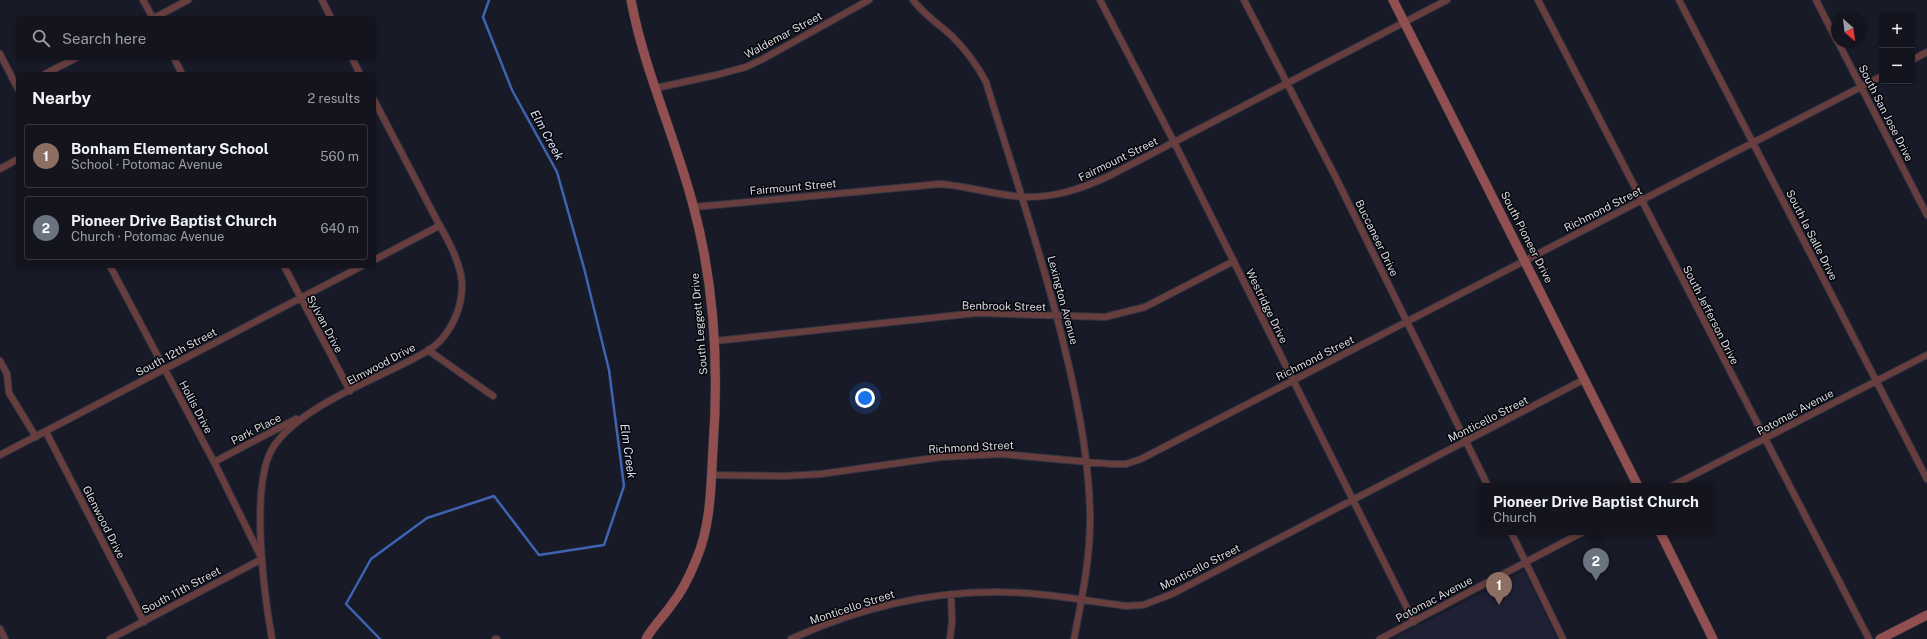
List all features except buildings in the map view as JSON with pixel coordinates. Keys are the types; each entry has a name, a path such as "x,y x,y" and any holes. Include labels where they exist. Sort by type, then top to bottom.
{"street":[{"path":"143,0 152,16"},
{"path":"157,16 188,0"},
{"path":"322,0 330,16"},
{"name":"South Leggett Drive","path":"631,0 642,50 656,88 694,206 705,259 715,341 717,386 712,476 705,534 696,560 673,604 646,639"},
{"name":"Waldemar Street","path":"656,88 746,67 869,0"},
{"name":"Lexington Avenue","path":"913,0 928,18 952,36 972,58 986,82 1058,316 1078,403 1086,462 1090,513 1088,554 1082,600 1074,639"},
{"name":"Westridge Drive","path":"1100,0 1174,142 1414,622"},
{"name":"Buccaneer Drive","path":"1244,0 1335,176 1487,483"},
{"name":"South Pioneer Drive","path":"1393,0 1525,259 1637,483"},
{"name":"Fairmount Street","path":"694,206 940,184 962,185 1022,197 1048,196 1076,190 1109,176 1447,0"},
{"name":"South Jefferson Drive","path":"1538,0 1764,440 1869,639"},
{"name":"South la Salle Drive","path":"1679,0 1927,480"},
{"name":"South San Jose Drive","path":"1816,0 1831,29"},
{"name":"South San Jose Drive","path":"1841,48 1927,215"},
{"path":"1915,58 1927,52"},
{"path":"0,54 16,84"},
{"path":"49,72 72,60"},
{"path":"175,60 181,72"},
{"path":"353,60 359,72"},
{"name":"Richmond Street","path":"712,476 785,476 821,474 942,457 1002,454 1086,462 1126,464 1141,459 1407,322 1525,259 1641,201 1879,78"},
{"name":"Elmwood Drive","path":"272,639 262,559 261,502 262,481 272,448 285,433 307,414 428,350 441,341 453,323 461,301 461,276 458,263 451,246 439,226 376,104"},
{"path":"0,169 16,160"},
{"path":"376,259 439,226"},
{"name":"Benbrook Street","path":"715,341 977,313 1105,317 1145,307 1234,261"},
{"name":"Hollis Drive","path":"111,268 214,462 262,559"},
{"name":"Sylvan Drive","path":"285,268 350,391"},
{"name":"South 12th Street","path":"0,455 358,268"},
{"path":"428,350 493,396"},
{"name":"Potomac Avenue","path":"1678,483 1927,355"},
{"path":"0,361 7,374 9,393 36,437"},
{"name":"Monticello Street","path":"791,639 828,623 866,610 896,602 951,594 997,592 1082,600 1126,606 1143,605 1155,601 1585,379"},
{"name":"Park Place","path":"214,462 307,414"},
{"name":"Glenwood Drive","path":"46,432 144,622"},
{"path":"1512,535 1563,639"},
{"name":"Potomac Avenue","path":"1380,639 1577,535"},
{"path":"1661,535 1713,639"},
{"name":"South 11th Street","path":"110,639 262,559"},
{"path":"950,639 952,622 951,594"},
{"path":"1880,639 1927,615"},
{"path":"0,629 5,639"}],"shaded area":[{"path":"1524,571 1557,639 1393,639"}],"waterway":[{"name":"Elm Creek","path":"380,639 346,604 371,559 427,518 494,496 539,555 604,545 624,486 609,370 584,268 557,172 512,90 483,17 489,0"}],"place":[{"name":"Pioneer Drive Baptist Church","path":"1596,581"},
{"name":"Bonham Elementary School","path":"1499,605"}]}
